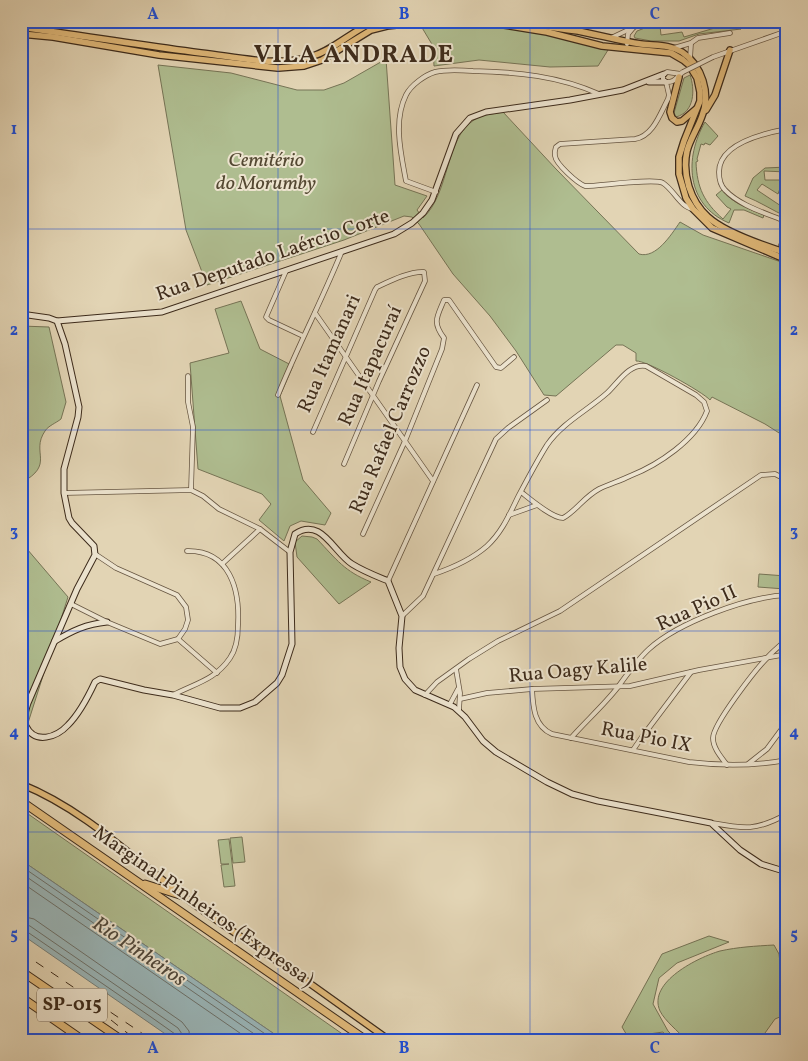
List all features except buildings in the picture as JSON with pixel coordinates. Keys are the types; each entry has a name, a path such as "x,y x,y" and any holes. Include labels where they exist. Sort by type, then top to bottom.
{"highway":[{"name":"Marginal Pinheiros (Expressa)","path":"21,800 366,1040"},
{"path":"137,881 183,896"},
{"name":"SP-015","path":"21,971 122,1040"},
{"path":"21,997 83,1040"}],"main road":[{"path":"21,27 117,42 283,62 311,57 329,49 368,24 377,21"},
{"path":"21,34 53,37 159,55 278,68 304,66 322,60 371,30 387,26 434,21"},
{"path":"464,21 547,32 602,46 670,53 689,65 700,87 700,101 679,156 679,174 686,198 692,209 712,228 782,254"},
{"path":"510,21 639,44 674,48 690,59 703,80 705,91 703,114"},
{"path":"730,50 715,95 703,114 687,150 688,184 696,202 707,216 718,224 782,254 787,260"},
{"path":"681,74 670,112 672,118 677,122 682,121 696,109"},
{"path":"21,784 50,798 90,822 230,931 305,980 389,1040"}],"street":[{"path":"610,38 648,21"},
{"path":"626,49 628,34 638,24"},
{"path":"666,82 672,81 713,57 787,31"},
{"path":"674,48 691,43 698,38 730,33"},
{"path":"690,59 691,43"},
{"path":"437,192 406,181 399,132 400,113 406,94 418,82 430,74 452,70 527,74 582,86 599,94"},
{"path":"681,74 671,72 664,74 663,79 666,82 668,99 644,136 635,139 576,142 557,145 554,154 558,163 580,184 585,186 657,181 669,188 688,208 692,209"},
{"path":"671,72 674,76 672,81"},
{"name":"Rua Deputado Laércio Corte","path":"21,314 57,321 162,312 394,234 412,223 423,213 437,192 456,134 470,118 486,112 623,90 664,74"},
{"name":"Rua Deputado Laércio Corte","path":"646,82 666,82"},
{"path":"787,129 746,141 727,153 722,159 719,169 720,180 725,190 739,201 787,222"},
{"path":"782,254 781,245 787,236"},
{"path":"278,395 342,251"},
{"path":"21,266 21,279"},
{"path":"286,271 266,317 303,336"},
{"name":"Rua Itamanari","path":"313,432 377,287 418,272 424,272 426,276 425,281"},
{"name":"Rua Itapacuraí","path":"344,464 425,281"},
{"name":"Rua Rafael Carrozzo","path":"363,534 442,349 444,338 438,330 436,322 444,300 449,300 496,367 501,368 514,357"},
{"path":"315,313 433,481"},
{"path":"57,321 63,337 79,407 64,469 64,493 69,518 94,546 95,554 71,604 25,712 25,725 33,734 43,737 55,736 77,715 95,682 100,679 144,690 173,694 220,708 240,708 250,704 277,684 282,675 293,639 290,552 295,534 304,530 318,531 325,535 351,564 388,581 402,616 399,648 402,673 408,685 459,710 483,741 496,752 546,782 572,794 598,801 745,828 771,823 787,814"},
{"path":"434,574 474,556 488,545 503,527 534,466 549,443 564,426 607,393 633,368 639,365 646,366 696,395 704,402 707,411 698,427 670,454 651,466 598,490 563,518 558,518 521,492"},
{"path":"188,376 188,402 194,426 191,490"},
{"path":"388,581 477,385"},
{"path":"402,616 423,596 496,439 547,400"},
{"path":"425,695 437,682 469,659 498,641 560,611 762,475 775,474 787,480"},
{"path":"64,493 191,490 203,496 219,509 260,529 290,552"},
{"path":"509,515 537,505"},
{"path":"222,564 260,529"},
{"path":"173,694 206,680 217,673 232,656 238,632 237,594 229,574 222,564 208,555 196,551 187,551"},
{"path":"71,604 107,622 160,644 178,638 185,629 188,620 186,607 180,598 169,591 110,565 95,554"},
{"name":"Rua Pio II","path":"571,738 618,687 624,676 660,640 707,616 740,604 771,596 787,595"},
{"path":"55,642 80,627 107,622"},
{"path":"178,638 217,673"},
{"path":"727,765 715,746 714,731 729,707 767,658 787,639"},
{"name":"Rua Oagy Kalile","path":"460,699 487,693 532,689 630,686 691,671 787,654"},
{"path":"456,670 459,684 459,710"},
{"path":"633,750 691,671"},
{"path":"450,704 459,684"},
{"name":"Rua Pio IX","path":"532,689 535,712 539,724 552,734 689,762 747,765 787,760"},
{"path":"747,765 767,749 787,722"},
{"path":"711,823 740,850 761,864 787,872"},
{"path":"68,1040 69,1030"}],"green space":[{"path":"435,21 466,21 583,39 608,50 598,66 550,67 479,60 434,66 433,46 421,26"},
{"path":"663,21 682,21 660,26 661,35 682,32 684,37 725,25 741,29 699,34 679,41 651,41 635,38 634,36 637,31"},
{"name":"Cemitério do Morumby","path":"386,59 395,185 427,196 417,210 423,218 432,207 438,195 452,152 465,128 481,116 503,112 639,254 645,255 657,250 668,239 680,222 703,235 787,264 787,438 765,424 712,397 710,400 674,377 636,361 636,353 623,345 616,345 556,396 544,395 516,351 490,316 453,274 419,224 412,217 404,216 344,240 207,285 186,230 158,65 231,73 297,90 324,90 344,83"},
{"path":"690,75 693,93 690,105 687,110 676,117 674,113 684,78"},
{"path":"705,122 718,136 710,145 701,144 698,161 696,162 700,187 706,200 723,219 731,209 716,195 722,190 736,202 764,215 763,218 744,210 734,210 729,223 715,215 704,205 697,193 692,165 698,136"},
{"path":"787,167 787,172 764,171 765,180 783,180 778,194 762,184 757,190 787,210 787,217 745,196 753,178 765,168"},
{"path":"241,301 260,349 293,366 280,396 303,480 331,513 325,525 301,521 290,526 284,541 259,520 271,504 262,494 198,469 190,363 229,353 215,309"},
{"path":"21,326 49,327 66,402 61,419 46,429 41,439 40,464 37,470 21,483"},
{"path":"21,534 27,549 68,597 21,745"},
{"path":"302,536 317,539 347,569 371,582 339,604 297,557 295,542"},
{"path":"759,574 786,576 785,589 758,587"},
{"path":"21,809 351,1040 283,1040 21,860"},
{"path":"242,837 245,862 233,863 230,838"},
{"path":"229,839 235,886 224,887 221,865 229,864 221,864 218,840"},
{"path":"709,936 729,942 677,963 659,978 653,1004 668,1031 677,1040 669,1040 663,1032 628,1037 622,1027 662,954"},
{"path":"774,945 779,954 781,972 787,979 787,1014 775,1019 760,1040 686,1040 662,1015 658,1000 661,990 677,972 688,965 720,951"}],"water":[{"name":"Rio Pinheiros","path":"21,860 283,1040 174,1040 21,934"}],"waterway":[{"path":"184,21 239,28 282,21"}],"railway":[{"path":"21,952 152,1040"},
{"path":"111,1020 136,1040"}],"district":[{"name":"VILA ANDRADE","path":"354,55"}]}
